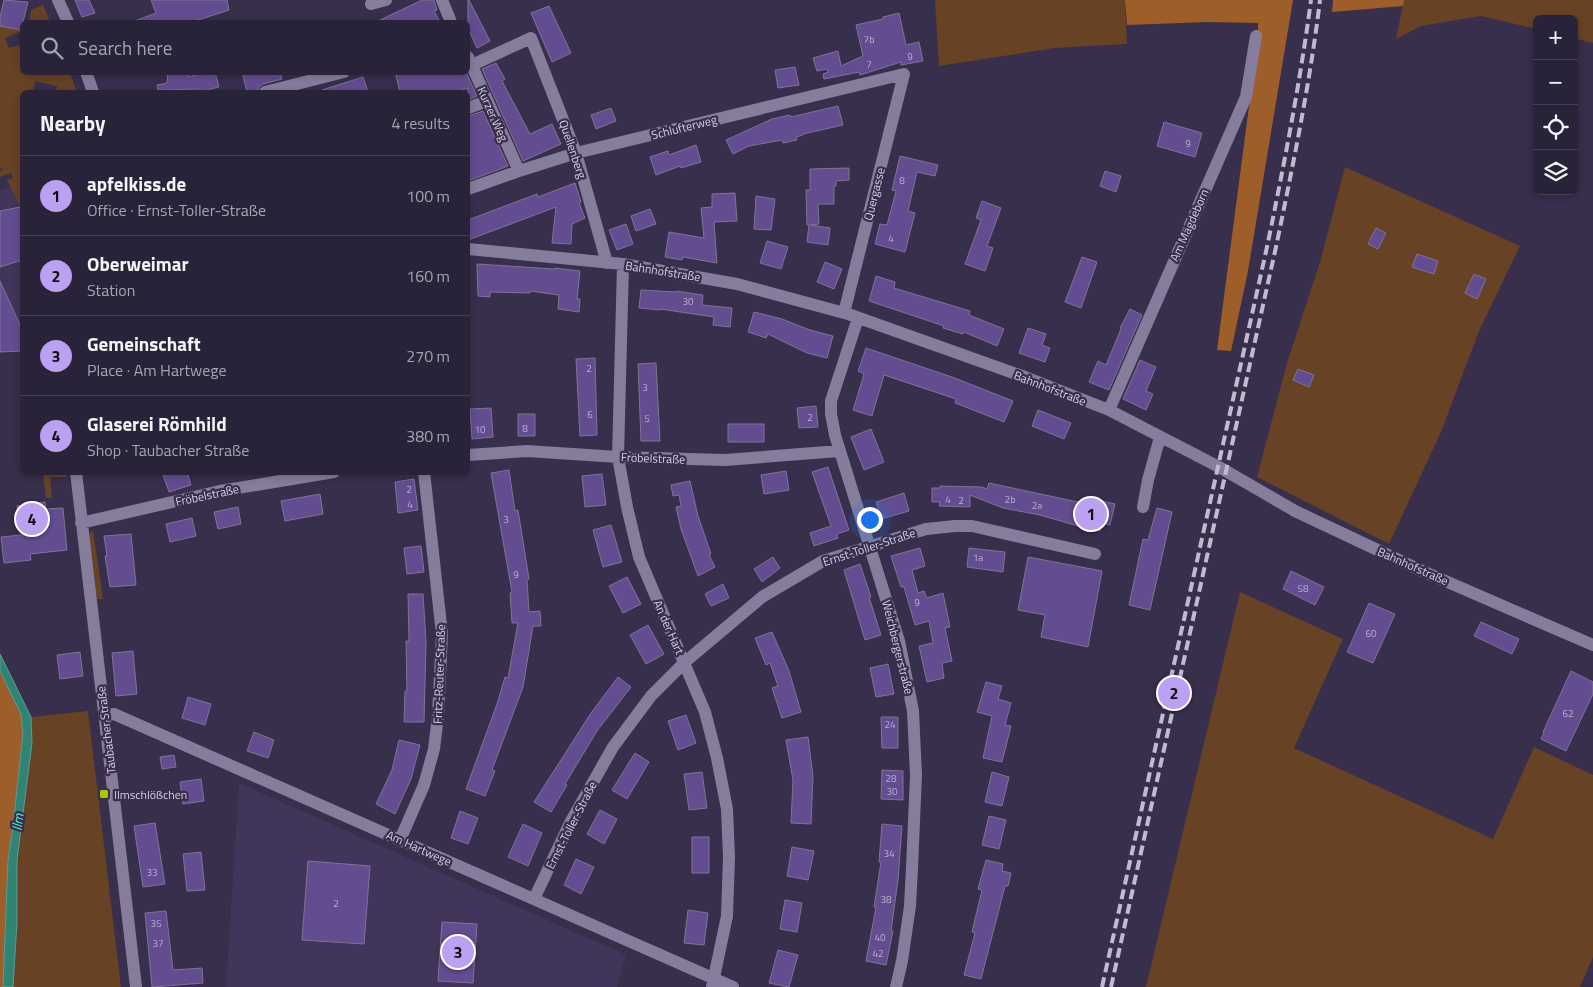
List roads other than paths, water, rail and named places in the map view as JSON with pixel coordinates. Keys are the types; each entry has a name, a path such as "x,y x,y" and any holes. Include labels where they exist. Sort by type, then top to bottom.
{"street":[{"path":"58,0 67,20"},
{"path":"371,4 386,0"},
{"path":"442,0 450,20"},
{"name":"Am Mägdeborn","path":"1109,410 1246,97 1256,36"},
{"name":"Quellenberg","path":"470,61 531,38 576,153 607,263"},
{"name":"Kurzer Weg","path":"470,61 518,171"},
{"name":"Schlufterweg","path":"470,188 576,153 904,74"},
{"name":"Quergasse","path":"844,313 904,74"},
{"path":"87,75 92,90"},
{"path":"273,90 332,75"},
{"path":"470,107 487,101"},
{"name":"Bahnhofstraße","path":"470,249 623,264 737,284 844,313 1109,410 1218,467 1295,511 1420,570 1593,646"},
{"name":"An der Hart","path":"623,264 618,457 639,557 705,712 717,758 726,809 729,857 727,916 713,983"},
{"name":"Weichbergerstraße","path":"858,318 831,401 831,414 839,451 899,640 913,711 916,776 910,906 896,987"},
{"path":"1143,507 1148,480 1160,437"},
{"name":"Fröbelstraße","path":"470,455 527,451 618,457 725,460 839,451"},
{"name":"Taubacher Straße","path":"76,475 136,987"},
{"name":"Fröbelstraße","path":"81,523 220,491 316,475"},
{"name":"Fritz-Reuter-Straße","path":"400,840 424,785 434,748 438,716 442,634 424,475"},
{"name":"Ernst-Toller-Straße","path":"534,899 570,823 613,747 651,696 685,662 762,597 823,561 926,529 972,526 1095,554"},
{"name":"Am Hartwege","path":"104,715 114,714 534,899 713,983 733,987"}],"water":[{"name":"Ilm","path":"0,654 31,717 32,743 17,860 17,922 13,987 3,987 8,860 23,734 21,714 0,671"}],"railway":[{"path":"1102,987 1267,247 1291,124 1311,0"},
{"path":"1111,987 1276,247 1295,155 1320,0"}],"place":[{"name":"apfelkiss.de","path":"1091,514"},
{"name":"Glaserei Römhild","path":"32,519"},
{"name":"Oberweimar","path":"1174,693"},
{"name":"Ilmschlößchen","path":"104,794"},
{"name":"Gemeinschaft","path":"458,952"}]}
